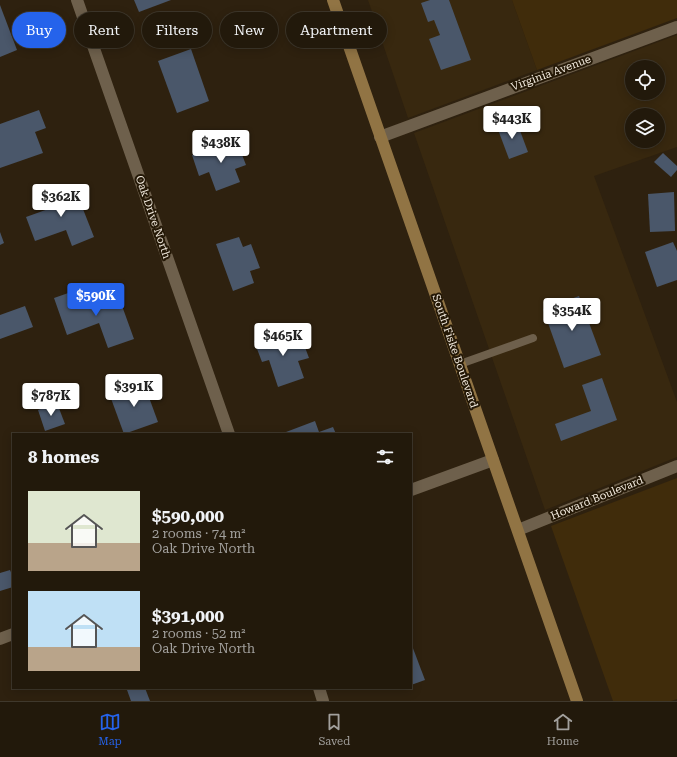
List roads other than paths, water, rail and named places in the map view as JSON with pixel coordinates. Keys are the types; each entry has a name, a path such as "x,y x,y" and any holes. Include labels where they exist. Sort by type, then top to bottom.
{"main road":[{"name":"South Fiske Boulevard","path":"333,0 577,701"}],"street":[{"name":"Oak Drive North","path":"77,0 229,433"},
{"name":"Virginia Avenue","path":"380,137 677,27"},
{"path":"412,490 493,460"},
{"name":"Howard Boulevard","path":"518,530 677,466"},
{"path":"0,639 12,634"},
{"path":"319,689 323,701"}],"lane":[{"path":"460,364 532,338"}]}
